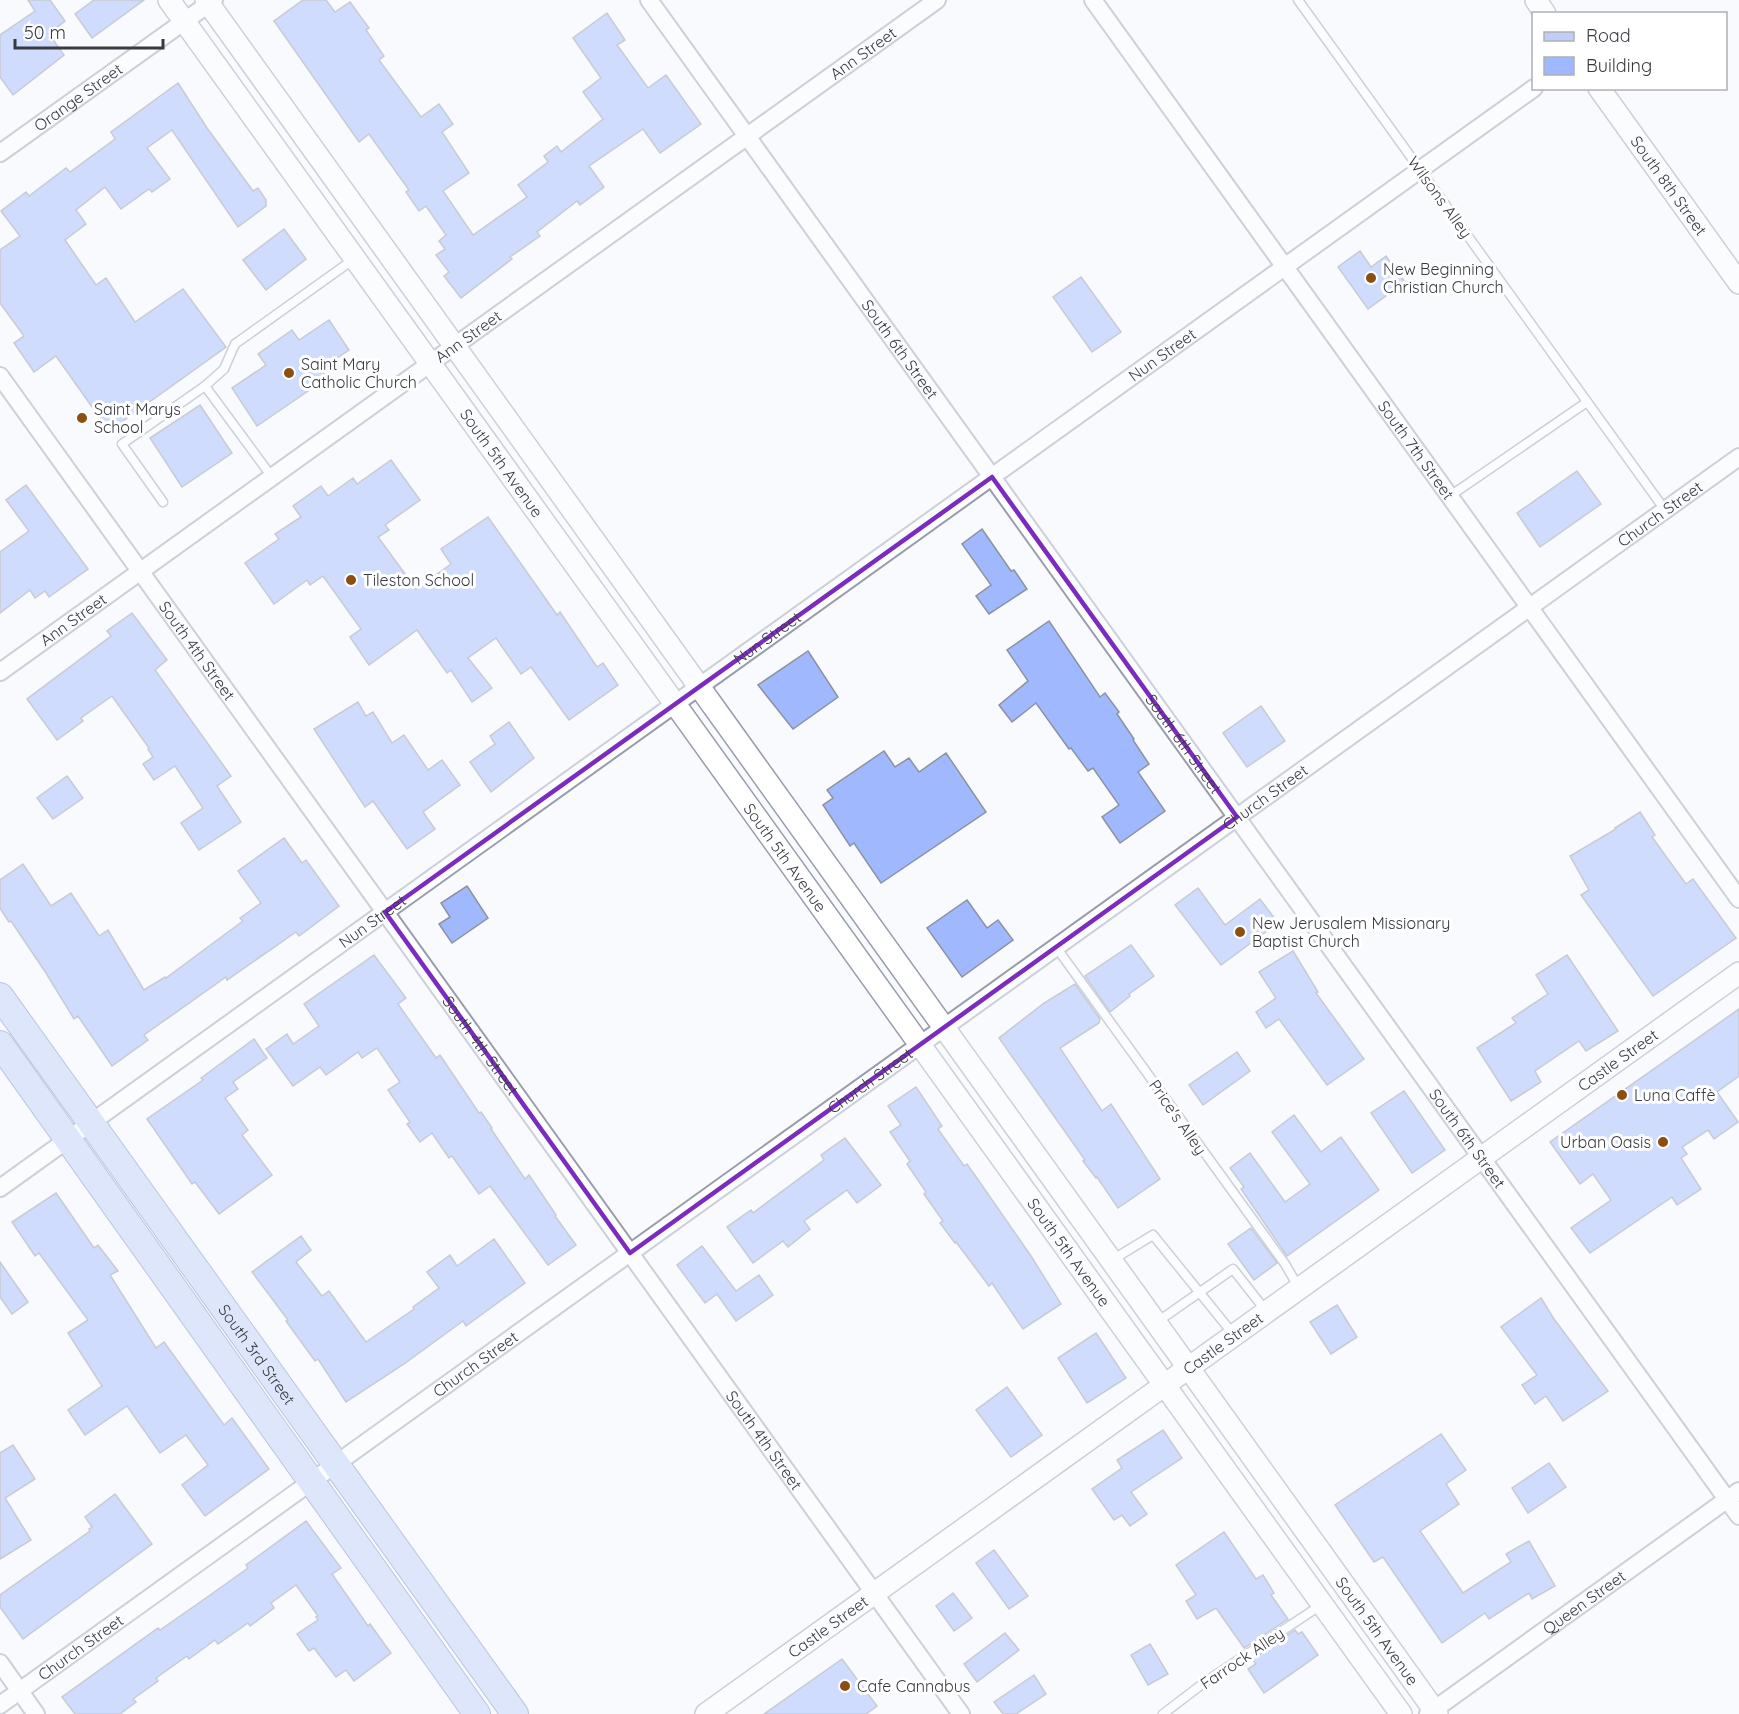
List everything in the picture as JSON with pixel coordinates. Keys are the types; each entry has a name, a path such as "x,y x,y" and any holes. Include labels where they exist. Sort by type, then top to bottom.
{"main road":[{"name":"South 3rd Street","path":"0,996 515,1714"},
{"name":"South 3rd Street","path":"0,1044 477,1714"}],"street":[{"name":"South 5th Avenue","path":"169,0 1401,1714"},
{"name":"South 6th Street","path":"649,0 1481,1158 1733,1495 1739,1516"},
{"name":"Ann Street","path":"0,672 937,0"},
{"name":"South 7th Street","path":"1094,0 1739,899"},
{"name":"South 5th Avenue","path":"209,1 454,346 1112,1260 1433,1713"},
{"name":"Orange Street","path":"0,153 209,1"},
{"name":"Nun Street","path":"0,1188 1532,89"},
{"name":"South 8th Street","path":"1600,90 1739,283"},
{"name":"South 4th Street","path":"0,376 961,1714"},
{"name":"Church Street","path":"0,1705 1739,457"},
{"name":"Castle Street","path":"706,1714 1739,973"},
{"name":"Queen Street","path":"1433,1713 1733,1495"},
{"path":"0,1664 36,1714"}],"lane":[{"name":"Wilsons Alley","path":"1298,0 1665,510"},
{"path":"163,502 122,444 205,386 224,369 236,344 355,259"},
{"path":"205,386 272,477"},
{"path":"1450,496 1587,402"},
{"name":"Price's Alley","path":"1056,947 1285,1264 1299,1288"},
{"path":"1112,1260 1153,1235 1234,1335"},
{"path":"1156,1323 1233,1269 1267,1311"},
{"name":"Farrock Alley","path":"1163,1714 1205,1682 1322,1604"}],"highlighted area":[{"path":"992,477 1237,817 630,1253 385,912"}],"building":[{"path":"28,0 50,0 65,21 49,34 64,55 13,95 0,77 0,35 35,11"},
{"path":"94,0 144,0 92,38 75,14"},
{"path":"303,0 326,0 335,12 350,2 369,28 366,30 384,56 379,60 421,117 439,104 453,124 442,132 469,173 443,191 473,235 527,197 518,185 548,162 544,156 557,146 561,152 603,119 583,92 601,78 573,38 607,13 625,40 617,45 648,88 666,75 701,124 660,153 643,129 589,166 604,187 580,205 577,201 537,232 540,236 510,257 512,259 461,298 444,276 449,272 436,255 445,249 439,241 446,235 426,206 419,211 406,192 409,190 369,134 359,142 274,21"},
{"path":"178,83 207,128 253,191 258,188 266,200 266,206 238,227 172,130 147,148 170,179 152,192 149,189 121,209 105,187 76,210 86,224 65,240 96,285 106,278 135,322 183,289 226,347 109,431 56,356 34,372 14,343 24,336 0,303 0,250 20,236 1,211 26,192 29,196 66,168 70,172 115,139 111,132"},
{"path":"284,229 306,259 266,290 243,260"},
{"name":"New Beginning Christian Church","path":"1360,251 1371,267 1386,256 1405,282 1368,309 1338,267"},
{"path":"1081,277 1121,332 1092,352 1053,297"},
{"name":"Saint Mary Catholic Church","path":"329,320 349,350 321,369 327,378 257,426 232,388 266,365 258,354 292,330 299,340"},
{"path":"200,405 232,453 182,487 150,438"},
{"path":"391,460 420,500 385,525 389,530 378,537 416,589 451,564 441,549 488,517 557,615 560,612 597,667 603,663 618,685 569,720 531,667 521,674 496,638 468,658 492,688 472,702 451,670 447,673 417,630 369,665 350,637 361,629 323,576 310,585 307,580 274,604 245,563 279,539 275,534 301,517 293,506 321,486 328,496 353,478 357,484"},
{"path":"1577,471 1601,504 1540,547 1517,513"},
{"path":"26,485 88,569 49,597 45,591 35,598 30,590 0,613 0,552 29,531 6,500"},
{"path":"982,529 1011,571 1014,570 1027,589 989,614 976,596 991,585 962,544"},
{"path":"132,613 167,660 155,670 231,776 217,786 241,822 199,850 181,823 203,808 175,766 154,780 143,764 153,757 149,748 112,696 81,718 83,721 57,740 27,699 111,636 107,631"},
{"path":"1049,621 1100,697 1105,693 1119,712 1117,714 1149,764 1138,772 1165,811 1120,843 1102,817 1119,805 1093,768 1088,771 1036,703 1012,722 999,705 1028,681 1007,650"},
{"path":"808,651 838,697 793,729 758,685"},
{"path":"358,702 366,716 373,712 392,743 404,735 428,770 442,760 460,785 423,812 435,829 407,849 373,801 365,807 314,729"},
{"path":"1261,706 1285,741 1247,767 1223,733"},
{"path":"509,722 534,758 491,792 470,762 495,744 490,736"},
{"path":"884,751 895,767 909,758 919,772 946,753 986,812 881,883 854,843 850,846 823,805 833,798 827,790"},
{"path":"67,776 83,798 53,819 37,798"},
{"path":"1640,812 1655,835 1652,837 1686,884 1693,879 1736,938 1653,996 1581,895 1589,890 1570,856"},
{"path":"284,838 302,863 306,860 339,906 299,936 296,932 227,980 226,977 144,1035 148,1040 112,1066 78,1016 74,1019 46,973 0,908 0,880 23,864 51,906 71,893 99,936 108,930 144,990 166,978 243,921 240,918 261,903 238,871"},
{"path":"467,886 488,918 452,943 439,924 450,917 441,903"},
{"name":"New Jerusalem Missionary Baptist Church","path":"1198,888 1225,925 1260,899 1278,923 1221,965 1175,905"},
{"path":"967,900 987,928 998,920 1013,940 962,977 927,928"},
{"path":"1131,945 1154,976 1129,994 1130,996 1110,1012 1085,976"},
{"path":"1293,951 1318,992 1316,993 1364,1059 1327,1085 1279,1019 1266,1028 1256,1012 1276,998 1259,972"},
{"path":"374,955 406,998 398,1004 436,1058 440,1055 525,1179 529,1175 576,1245 548,1265 490,1186 479,1194 452,1156 449,1158 432,1133 420,1142 407,1124 410,1122 388,1090 400,1082 377,1048 362,1058 358,1052 326,1075 320,1067 293,1086 266,1049 287,1034 293,1044 319,1026 304,1004"},
{"path":"1567,955 1618,1031 1586,1051 1579,1041 1535,1071 1541,1082 1511,1101 1477,1048 1516,1023 1512,1018 1548,994 1536,975"},
{"path":"1075,984 1100,1019 1099,1023 1060,1048 1102,1111 1111,1104 1160,1179 1118,1208 999,1038 1044,1003"},
{"path":"1739,1009 1739,1076 1717,1092 1738,1122 1714,1139 1708,1130 1682,1147 1687,1154 1681,1158 1701,1189 1677,1205 1672,1197 1590,1253 1571,1228 1611,1200 1593,1174 1580,1184 1550,1142"},
{"path":"254,1039 267,1058 233,1082 238,1089 225,1098 248,1130 242,1135 272,1175 219,1214 195,1182 192,1184 147,1119 203,1080 201,1078"},
{"path":"1237,1052 1250,1071 1203,1105 1189,1085"},
{"path":"916,1087 942,1126 938,1129 964,1166 967,1164 1031,1256 1061,1304 1023,1329 992,1283 989,1286 940,1223 943,1221 924,1194 926,1192 907,1164 910,1161 890,1132 901,1125 888,1106"},
{"path":"1404,1091 1445,1150 1412,1173 1371,1113"},
{"path":"1294,1115 1321,1152 1341,1137 1379,1190 1287,1256 1241,1189 1244,1187 1230,1168 1250,1153 1285,1202 1310,1184 1272,1132"},
{"path":"845,1138 881,1185 857,1203 847,1190 804,1221 810,1229 788,1247 783,1241 753,1263 727,1227 751,1210 753,1213 824,1160 821,1155"},
{"path":"56,1193 94,1248 98,1245 118,1271 110,1275 156,1348 164,1342 224,1425 232,1418 269,1469 205,1516 182,1485 208,1465 186,1435 160,1453 127,1406 85,1435 68,1410 102,1386 68,1333 88,1320 39,1253 35,1256 12,1222"},
{"path":"1251,1228 1277,1263 1254,1280 1228,1244"},
{"path":"301,1236 311,1250 296,1262 322,1296 329,1291 366,1342 414,1309 413,1307 439,1288 427,1272 450,1255 457,1266 494,1239 525,1283 466,1326 463,1321 346,1402 318,1359 315,1361 252,1272"},
{"path":"702,1246 736,1291 759,1275 773,1295 736,1321 717,1294 705,1303 677,1265"},
{"path":"0,1262 28,1302 12,1314 0,1297"},
{"path":"1541,1298 1608,1391 1563,1421 1546,1396 1535,1404 1522,1385 1537,1375 1501,1327"},
{"path":"1337,1305 1357,1337 1331,1354 1310,1322"},
{"path":"1096,1333 1126,1378 1087,1403 1058,1358"},
{"path":"1007,1387 1042,1435 1011,1457 976,1410"},
{"path":"1163,1430 1182,1458 1131,1492 1147,1514 1130,1526 1122,1515 1114,1520 1092,1489 1122,1468 1117,1460"},
{"path":"1441,1434 1466,1470 1446,1484 1459,1504 1420,1531 1463,1593 1511,1562 1506,1554 1529,1541 1555,1586 1532,1599 1529,1593 1489,1619 1485,1613 1442,1643 1383,1557 1374,1562 1335,1505"},
{"path":"13,1445 35,1479 5,1498 31,1540 0,1559 0,1453"},
{"path":"1549,1463 1566,1487 1528,1513 1512,1488"},
{"path":"115,1494 152,1544 23,1639 0,1607 0,1595 90,1531 92,1527 85,1517"},
{"path":"306,1521 341,1568 332,1574 368,1626 370,1624 391,1653 354,1681 346,1670 336,1677 314,1648 309,1651 297,1634 318,1620 316,1617 318,1616 296,1585 271,1603 274,1608 250,1626 248,1623 218,1644 215,1640 189,1659 187,1656 156,1678 158,1681 133,1699 136,1702 120,1714 75,1714 62,1697 158,1628 160,1630 248,1568 246,1565"},
{"path":"1224,1532 1256,1579 1263,1575 1274,1593 1271,1595 1288,1619 1244,1648 1216,1608 1197,1619 1186,1601 1196,1595 1176,1565"},
{"path":"994,1550 1028,1596 1009,1609 976,1563"},
{"path":"953,1593 972,1618 954,1631 936,1606"},
{"path":"1295,1630 1298,1634 1302,1632 1318,1655 1264,1693 1248,1669 1256,1664 1252,1659"},
{"path":"1005,1633 1019,1650 977,1682 964,1664"},
{"path":"1150,1644 1168,1674 1148,1685 1131,1655"},
{"path":"842,1659 877,1706 866,1714 764,1714"},
{"path":"1034,1675 1046,1694 1016,1714 1003,1714 994,1702"}],"place":[{"name":"New Beginning Christian Church","path":"1371,278"},
{"name":"Saint Mary Catholic Church","path":"289,373"},
{"name":"Saint Marys School","path":"82,418"},
{"name":"Tileston School","path":"351,580"},
{"name":"New Jerusalem Missionary Baptist Church","path":"1240,932"},
{"name":"Luna Caffè","path":"1622,1095"},
{"name":"Urban Oasis","path":"1663,1142"},
{"name":"Cafe Cannabus","path":"845,1686"}]}
